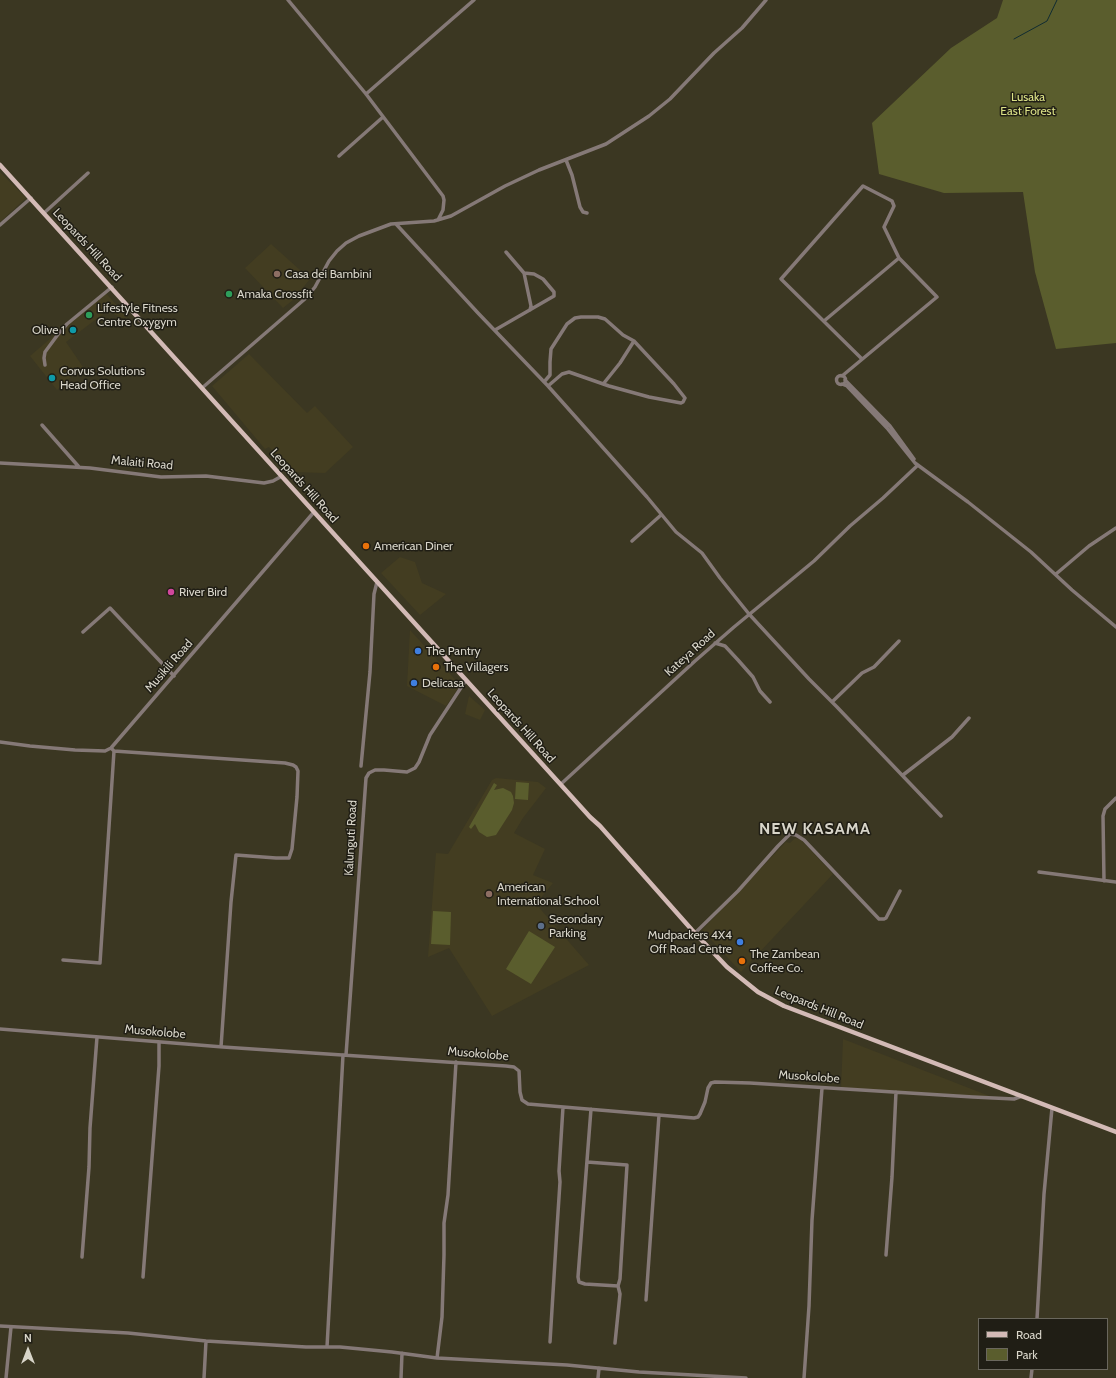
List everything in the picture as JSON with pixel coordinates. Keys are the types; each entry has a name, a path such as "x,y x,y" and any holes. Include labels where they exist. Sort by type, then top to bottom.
{"main road":[{"name":"Leopards Hill Road","path":"0,165 695,933 732,972 758,992 772,1000 819,1020 1116,1132"}],"street":[{"path":"288,0 366,94 443,196 443,210 438,220"},
{"path":"366,94 474,0"},
{"path":"202,388 306,298 315,287 329,261 341,247 359,236 396,224 438,220 451,216 505,186 606,144 649,116 670,99 714,53 742,28 766,0"},
{"path":"339,156 383,117"},
{"path":"566,160 572,175 580,208 583,212 588,212"},
{"path":"44,213 88,173"},
{"path":"862,359 781,279 863,186 892,201 894,206 884,227 899,258 938,297 842,376 839,376 836,380 838,383 847,386 887,428 916,464 968,502 1031,552 1083,600 1116,627"},
{"path":"0,226 31,198"},
{"path":"396,224 473,308 548,386 647,496 681,537 702,553 749,614 808,679 903,775 941,816"},
{"path":"506,252 524,273 531,306 530,310"},
{"path":"824,321 899,258"},
{"path":"495,330 553,297 554,294 551,288 543,279 534,274 524,273"},
{"path":"45,365 45,352 59,333 67,324 112,287"},
{"path":"544,382 550,375 550,362 553,346 567,324 575,318 591,316 605,319 620,333 634,341 685,398 681,403 649,397 569,372 562,374 548,386"},
{"path":"604,383 620,363 634,341"},
{"path":"842,376 890,426 911,454 916,464"},
{"path":"842,384 845,380"},
{"path":"42,425 79,467"},
{"name":"Malaiti Road","path":"0,463 79,467 152,476 206,476 264,482 273,481 282,476"},
{"name":"Kateya Road","path":"561,784 715,643 814,561 850,526 883,498 916,464"},
{"name":"Musikili Road","path":"112,749 314,512"},
{"path":"632,540 662,515"},
{"path":"1056,574 1089,546 1116,528"},
{"path":"361,766 370,672 374,594 377,582"},
{"path":"83,632 110,608 174,676"},
{"path":"832,702 862,673 874,667 899,643 899,641"},
{"path":"715,643 725,646 753,677 760,691 770,702"},
{"name":"Kalunguti Road","path":"326,1347 344,1055 355,935 366,778 375,770 407,772 415,768 433,729 466,680"},
{"path":"903,775 952,737 969,718"},
{"path":"0,742 75,750 105,752 112,749 285,763 296,767 298,771 293,842 291,855 289,858 236,856 231,902 221,1047"},
{"path":"63,960 100,963 112,749"},
{"path":"1104,881 1103,816 1105,809 1116,798"},
{"path":"695,933 738,891 790,834 796,835 804,840 879,919 886,918 900,891"},
{"path":"1039,872 1116,882"},
{"name":"Musokolobe","path":"0,1029 221,1047 514,1067 519,1071 522,1100 534,1105 694,1118 698,1117 705,1102 708,1088 711,1083 714,1082 1010,1099 1022,1096"},
{"path":"82,1257 97,1037"},
{"path":"143,1277 159,1042"},
{"path":"437,1358 442,1317 444,1223 448,1195 456,1062"},
{"path":"804,1378 809,1306 812,1220 822,1088"},
{"path":"886,1255 894,1151 896,1092"},
{"path":"550,1342 563,1107"},
{"path":"1037,1318 1044,1194 1052,1108"},
{"path":"591,1109 578,1277 579,1282 585,1284 618,1286"},
{"path":"646,1300 659,1115"},
{"path":"587,1162 627,1165 620,1279 618,1286 620,1294 615,1343"},
{"path":"0,1326 116,1332 206,1341 340,1347 437,1358 746,1378"},
{"path":"6,1378 11,1327"},
{"path":"204,1378 206,1341"},
{"path":"400,1378 402,1353"},
{"path":"598,1378 599,1368"}],"shaded area":[{"path":"0,172 26,198 0,222"},
{"name":"Casa dei Bambini","path":"271,244 310,279 293,300 283,308 245,268"},
{"path":"105,292 127,317 124,319 107,311 66,342 83,367 57,390 30,356"},
{"path":"249,354 307,413 315,406 353,447 325,473 291,472 269,447 265,449 212,386"},
{"path":"400,557 415,562 422,583 446,594 420,615 381,573"},
{"path":"410,630 460,685 446,706 407,686"},
{"path":"469,696 485,710 480,720 465,714"},
{"name":"American International School","path":"496,778 538,782 546,788 523,818 514,833 545,849 533,875 553,883 536,904 589,965 492,1016 449,948 428,957 436,853 448,854 492,780"},
{"path":"795,838 801,840 833,874 741,972 702,930 786,842 790,843"},
{"path":"843,1039 992,1097 841,1089"}],"green space":[{"name":"Lusaka East Forest","path":"1003,0 1116,0 1116,343 1056,349 1035,272 1023,192 944,193 879,174 872,123 951,48 997,18"},
{"path":"516,782 529,783 528,800 515,799"},
{"path":"494,783 497,785 494,790 503,788 511,792 514,803 512,810 496,835 487,837 479,832 475,824 471,829 469,827"},
{"path":"433,911 451,912 450,945 431,944"},
{"path":"529,931 555,947 531,984 506,969"}],"waterway":[{"path":"1014,39 1047,21 1057,0"}],"place":[{"name":"Casa dei Bambini","path":"277,274"},
{"name":"Amaka Crossfit","path":"229,294"},
{"name":"Lifestyle Fitness Centre Oxygym","path":"89,315"},
{"name":"Olive 1","path":"73,330"},
{"name":"Corvus Solutions Head Office","path":"52,378"},
{"name":"American Diner","path":"366,546"},
{"name":"River Bird","path":"171,592"},
{"name":"The Pantry","path":"418,651"},
{"name":"The Villagers","path":"436,667"},
{"name":"Delicasa","path":"414,683"},
{"name":"American International School","path":"489,894"},
{"name":"Secondary Parking","path":"541,926"},
{"name":"Mudpackers 4X4 Off Road Centre","path":"740,942"},
{"name":"The Zambean Coffee Co.","path":"742,961"}],"district":[{"name":"NEW KASAMA","path":"815,829"}]}
